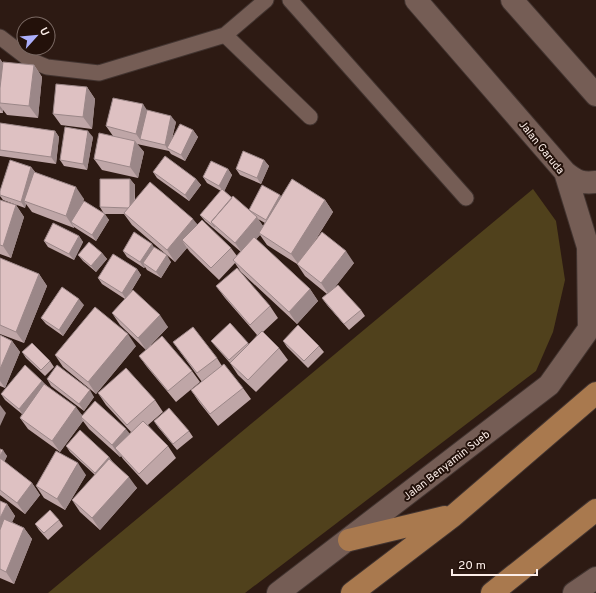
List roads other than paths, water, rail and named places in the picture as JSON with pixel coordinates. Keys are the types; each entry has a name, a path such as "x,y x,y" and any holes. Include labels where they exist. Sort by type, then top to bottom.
{"main road":[{"name":"Jalan Garuda","path":"416,0 564,172 588,247 593,324"},
{"path":"512,0 596,95"},
{"path":"564,172 574,180 586,183 596,182"},
{"name":"Jalan Benyamin Sueb","path":"278,593 549,385 593,324"},
{"path":"352,593 453,516 596,393"},
{"path":"492,593 596,510"},
{"path":"349,540 453,516"},
{"path":"574,593 596,578"}],"lane":[{"path":"0,37 30,60 47,67 99,73 225,35 266,0"},
{"path":"290,0 466,198"},
{"path":"225,35 310,118"}]}
